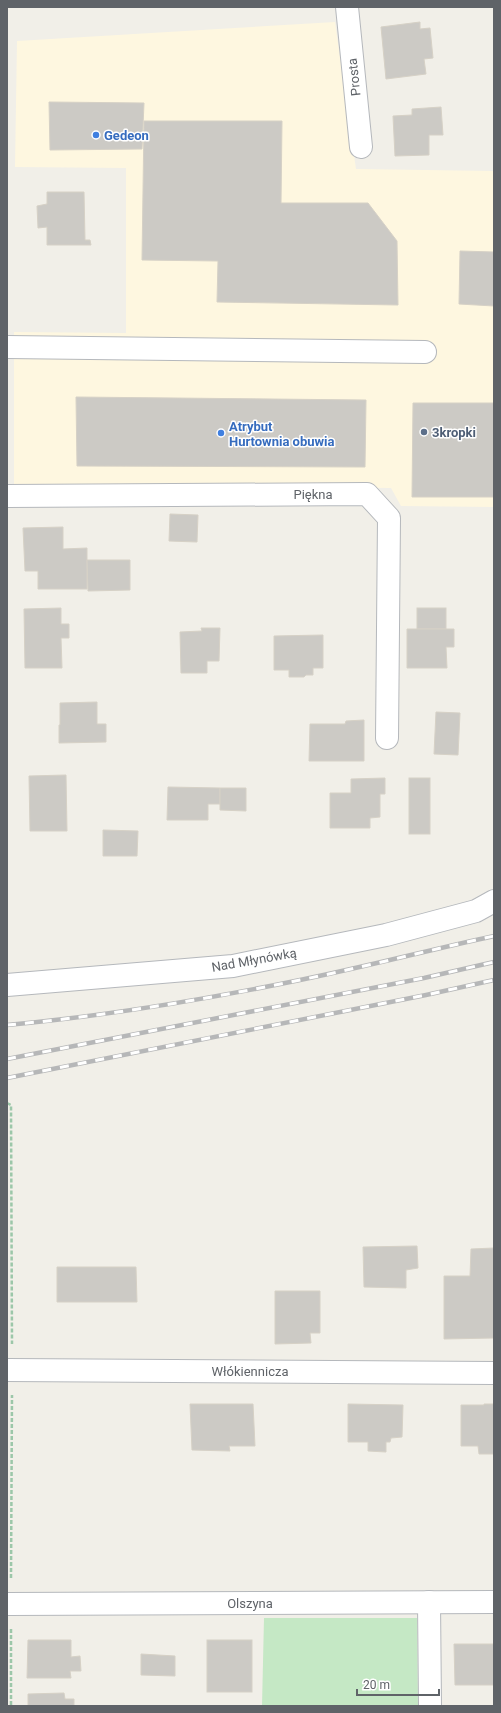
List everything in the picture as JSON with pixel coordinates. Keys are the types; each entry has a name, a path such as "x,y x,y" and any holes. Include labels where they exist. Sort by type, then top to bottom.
{"street":[{"name":"Prosta","path":"347,7 361,147"},
{"path":"7,347 425,352"},
{"name":"Piękna","path":"7,496 367,494 389,518 387,738"},
{"name":"Nad Młynówką","path":"7,985 233,966 386,935 476,911 494,901"},
{"name":"Włókiennicza","path":"10,1370 494,1373"},
{"path":"429,1602 430,1706"},
{"name":"Olszyna","path":"9,1604 494,1602"}],"path":[{"path":"7,1103 11,1105 9,1604 11,1706"}],"shaded area":[{"path":"335,22 356,169 494,171 494,507 401,506 391,488 14,484 14,332 126,333 126,168 15,167 17,41"}],"green space":[{"path":"264,1618 417,1618 418,1706 262,1706"}],"building":[{"path":"420,22 420,29 430,28 433,58 424,59 426,74 386,79 381,27"},
{"name":"Gedeon","path":"49,102 144,103 142,149 50,150"},
{"path":"441,107 443,135 429,135 429,155 395,156 393,116 412,115 412,109"},
{"path":"144,121 282,121 281,203 368,203 397,241 398,305 217,302 218,261 142,260"},
{"path":"47,192 84,192 85,240 90,240 91,245 47,245 47,227 38,228 37,206 47,204"},
{"path":"460,251 494,252 494,306 459,304"},
{"name":"Atrybut Hurtownia obuwia","path":"76,397 366,400 365,467 77,466"},
{"path":"413,403 494,403 494,497 412,497"},
{"path":"170,514 198,515 197,542 169,541"},
{"path":"63,527 63,549 87,548 87,589 38,589 38,571 25,571 23,528"},
{"path":"87,560 130,560 130,590 88,591"},
{"path":"61,608 61,624 69,624 69,638 61,638 62,668 25,668 24,609"},
{"path":"417,608 446,608 446,629 417,629"},
{"path":"201,628 220,628 219,661 207,661 207,673 181,673 180,632 202,631"},
{"path":"407,629 454,629 454,647 446,647 447,668 407,668"},
{"path":"323,635 323,668 313,668 313,675 306,675 304,677 289,677 289,670 274,670 274,636"},
{"path":"97,702 97,724 106,724 106,742 59,743 60,703"},
{"path":"436,712 460,713 458,755 434,754"},
{"path":"364,720 364,761 309,761 310,724 345,724 346,721"},
{"path":"66,775 67,831 30,831 29,776"},
{"path":"385,778 385,794 380,794 380,817 370,818 370,828 330,828 330,793 351,793 351,779"},
{"path":"409,778 430,778 430,834 409,834"},
{"path":"168,787 220,788 220,804 208,804 208,820 167,820"},
{"path":"220,788 246,788 246,811 220,810"},
{"path":"103,830 138,831 137,856 103,856"},
{"path":"417,1246 418,1268 406,1270 406,1288 364,1287 363,1247"},
{"path":"494,1248 494,1338 444,1339 444,1276 470,1276 471,1249"},
{"path":"57,1267 136,1267 137,1302 57,1302"},
{"path":"275,1291 320,1291 320,1333 310,1333 311,1343 275,1344"},
{"path":"190,1404 253,1404 255,1446 229,1446 230,1451 192,1450"},
{"path":"348,1404 403,1405 402,1437 391,1438 390,1442 386,1442 386,1452 368,1451 368,1442 348,1442"},
{"path":"494,1404 494,1454 479,1454 478,1446 461,1446 461,1405"},
{"path":"28,1640 71,1640 71,1657 80,1656 81,1671 70,1671 71,1678 27,1678"},
{"path":"207,1640 252,1640 252,1692 207,1692"},
{"path":"454,1644 494,1644 494,1685 455,1685"},
{"path":"141,1654 175,1656 175,1676 141,1675"},
{"path":"64,1693 65,1699 74,1699 74,1706 28,1706 28,1694"}],"railway":[{"path":"7,1025 154,1007 227,994 324,975 494,936"},
{"path":"7,1059 424,978 494,962"},
{"path":"7,1078 426,995 494,980"}],"place":[{"name":"Gedeon","path":"96,135"},
{"name":"3kropki","path":"424,432"},
{"name":"Atrybut Hurtownia obuwia","path":"221,433"}]}
